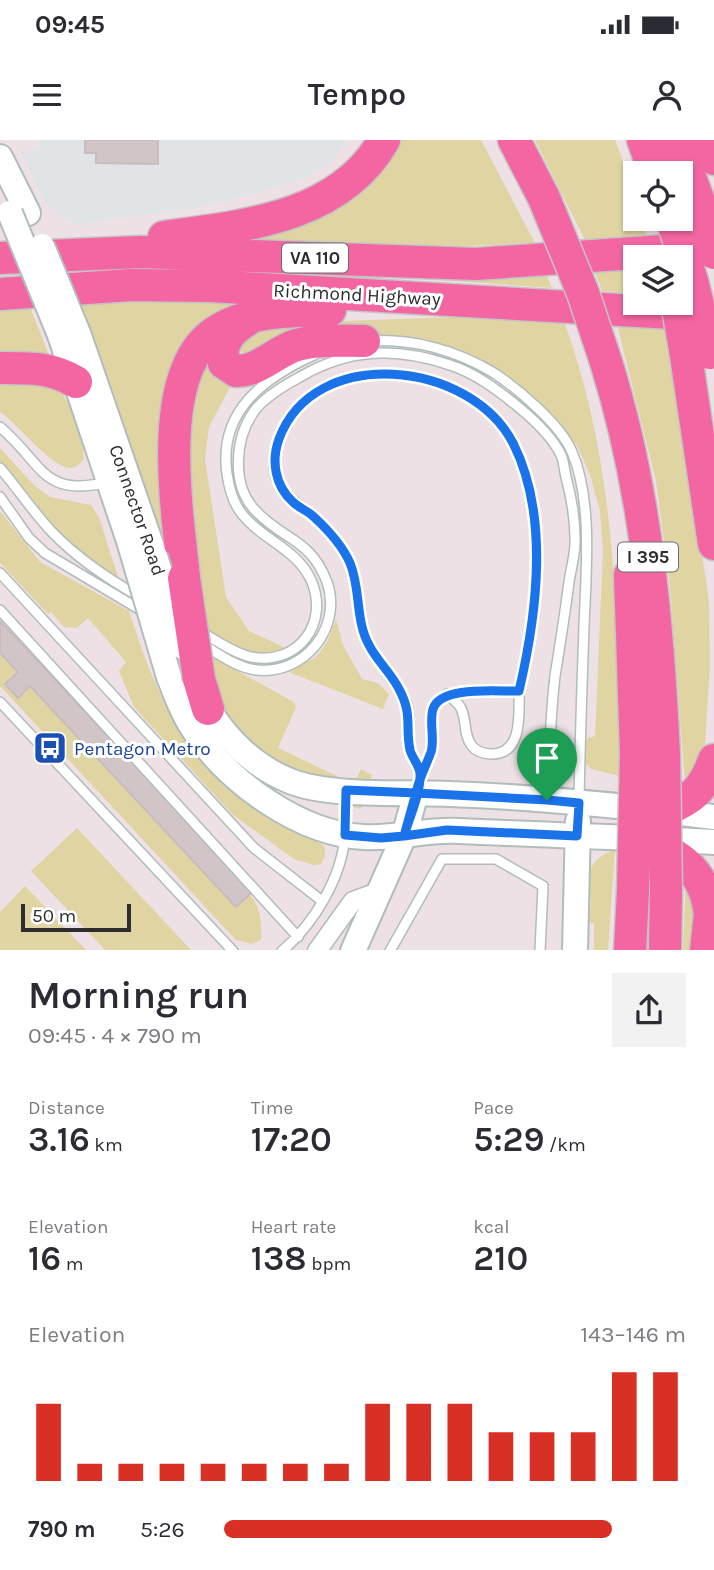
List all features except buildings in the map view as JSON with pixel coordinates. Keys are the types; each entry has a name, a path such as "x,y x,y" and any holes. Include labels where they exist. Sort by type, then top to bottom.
{"highway":[{"path":"0,258 199,232 285,215 317,203 345,185 365,166 384,140"},
{"path":"514,140 544,198 579,283 606,362 613,446 628,548 666,892 665,950"},
{"path":"631,140 638,161"},
{"path":"643,140 651,161"},
{"path":"676,140 696,224 692,281 703,358 714,544"},
{"path":"705,140 714,159"},
{"path":"696,224 714,250"},
{"name":"Richmond Highway","path":"0,258 140,252 476,264 714,250"},
{"name":"Richmond Highway","path":"0,295 159,285 714,315"},
{"path":"208,709 187,679 184,578 175,461 177,413 184,377 193,357 207,339 231,324 252,317 292,311 502,302"},
{"path":"683,315 703,358"},
{"path":"252,317 231,332 224,346 224,363 233,370 251,368 295,345 323,340 364,341"},
{"path":"0,368 41,368 59,372 76,382"},
{"path":"627,950 650,754"},
{"path":"663,810 686,800 700,790 714,760"},
{"path":"648,840 671,852 698,875 706,892 710,916"},
{"path":"706,950 714,875"}],"street":[{"name":"Connector Road","path":"0,157 12,207 69,334 155,556 187,679 194,730 247,787 292,815 345,835 381,838 447,830 714,842"},
{"name":"Connector Road","path":"69,334 76,382 130,544 187,679"},
{"path":"208,709 244,753 277,776 294,783 346,790 418,783 547,800 714,817"},
{"path":"354,950 404,836 418,783"},
{"path":"345,835 346,790"},
{"path":"547,800 577,836"},
{"path":"575,950 579,803"},
{"path":"317,950 353,901 381,891"},
{"path":"331,950 353,901"}],"lane":[{"path":"0,468 52,533 106,576 249,657 271,658 288,655 303,642 313,626 317,603 311,580 299,562 258,531 240,513 229,489 224,457 229,431 243,404 291,366 320,353 364,341 388,340 427,345 478,363 539,408 572,450 581,490 587,538 579,803"},
{"path":"0,497 29,538 61,565 241,666 275,671 306,656 320,640 329,623 331,601 327,583 306,547 267,521 252,507 241,488 238,458 244,433 255,410 273,394 313,369 357,353 388,351 423,356 459,368 495,387 533,419 561,455 570,492 576,539 555,680 547,800"},
{"path":"418,783 410,749 407,706 398,687 369,646 350,564 327,531 313,516 293,502 278,484 274,465 278,441 290,416 307,398 331,383 360,376 400,375 433,381 466,395 485,410 505,432 512,441 523,467 536,519 535,571 532,623 519,691 519,723 507,750 489,754 478,751 471,745 465,734 460,706 447,694"},
{"path":"0,427 45,475 58,482 70,487 84,488 110,481"},
{"path":"0,573 254,848 322,901"},
{"path":"0,610 298,937"},
{"path":"418,783 431,751 433,710 437,701 447,694 519,691"},
{"path":"0,702 233,950"},
{"path":"282,950 298,937 322,901 341,860 345,835"},
{"path":"390,950 442,859 496,859 543,886 540,950"}],"shaded area":[{"path":"37,140 349,140 329,164 300,180 263,192 190,209 80,224 72,223 45,204 21,154 40,147"},
{"path":"393,140 481,140 535,243 461,246 212,238 255,228"},
{"path":"535,140 615,140 623,161 623,231 645,231 647,238 586,242"},
{"path":"623,268 623,292 602,291 594,270"},
{"path":"546,273 552,288 367,275"},
{"path":"75,301 262,301 188,349 176,581"},
{"path":"30,307 49,355 47,360 0,362 0,310"},
{"path":"457,317 564,321 582,376 605,489 616,603 619,776 591,769 584,762 583,749 588,738 595,736 603,550 600,511 590,475 576,443 570,445 547,414 523,389 497,369 470,354 440,344 408,338 373,336 300,342 245,354 238,349 237,339 256,330 284,323"},
{"path":"617,324 667,327 709,600 710,666 704,761 685,784 670,587 656,481"},
{"path":"213,348 212,364 218,380 230,387 209,427 205,459 226,597 249,631 312,660 324,647 336,619 343,645 362,679 378,683 389,694 383,709 291,673 204,630 187,521 189,388"},
{"path":"0,376 39,376 49,380 57,388 72,410 81,437 84,459 78,465 70,468 54,461 0,412"},
{"path":"0,448 35,486 50,497 91,505 99,517 118,577 90,561 43,515 0,461"},
{"path":"0,511 40,562 129,611 160,693 188,742 225,785 249,805 325,847 321,864 314,865 294,859 232,814 134,707 119,671 126,662 88,618 77,628 64,627 51,612 48,614 0,563"},
{"path":"0,653 18,672 19,697 30,686 236,906 249,894 260,916 261,940 252,944 236,940 0,686"},
{"path":"210,656 294,702 296,707 278,748 354,784 361,769 372,775 365,805 360,809 330,799 259,754 216,703 219,696"},
{"path":"77,828 191,950 105,950 31,871"},
{"path":"615,850 608,950 594,950 594,923 589,923 591,901 585,896 587,880 596,861"},
{"path":"686,872 694,882 700,950 683,950"},
{"path":"25,886 86,950 0,950 0,912"}],"place":[{"name":"Pentagon Metro","path":"50,748"}],"route":[{"path":"547,800 416,793 404,836 381,838 345,835 346,790 416,793 420,774 431,751 433,710 437,701 447,694 460,692 519,691 532,623 536,519 531,493 512,441 498,423 466,395 433,381 400,375 360,376 331,383 307,398 290,416 278,441 274,465 278,484 293,502 313,516 327,531 350,564 369,646 386,668 407,706 410,749 420,774 416,793 404,836 447,830 577,836 579,803 547,800"}]}
